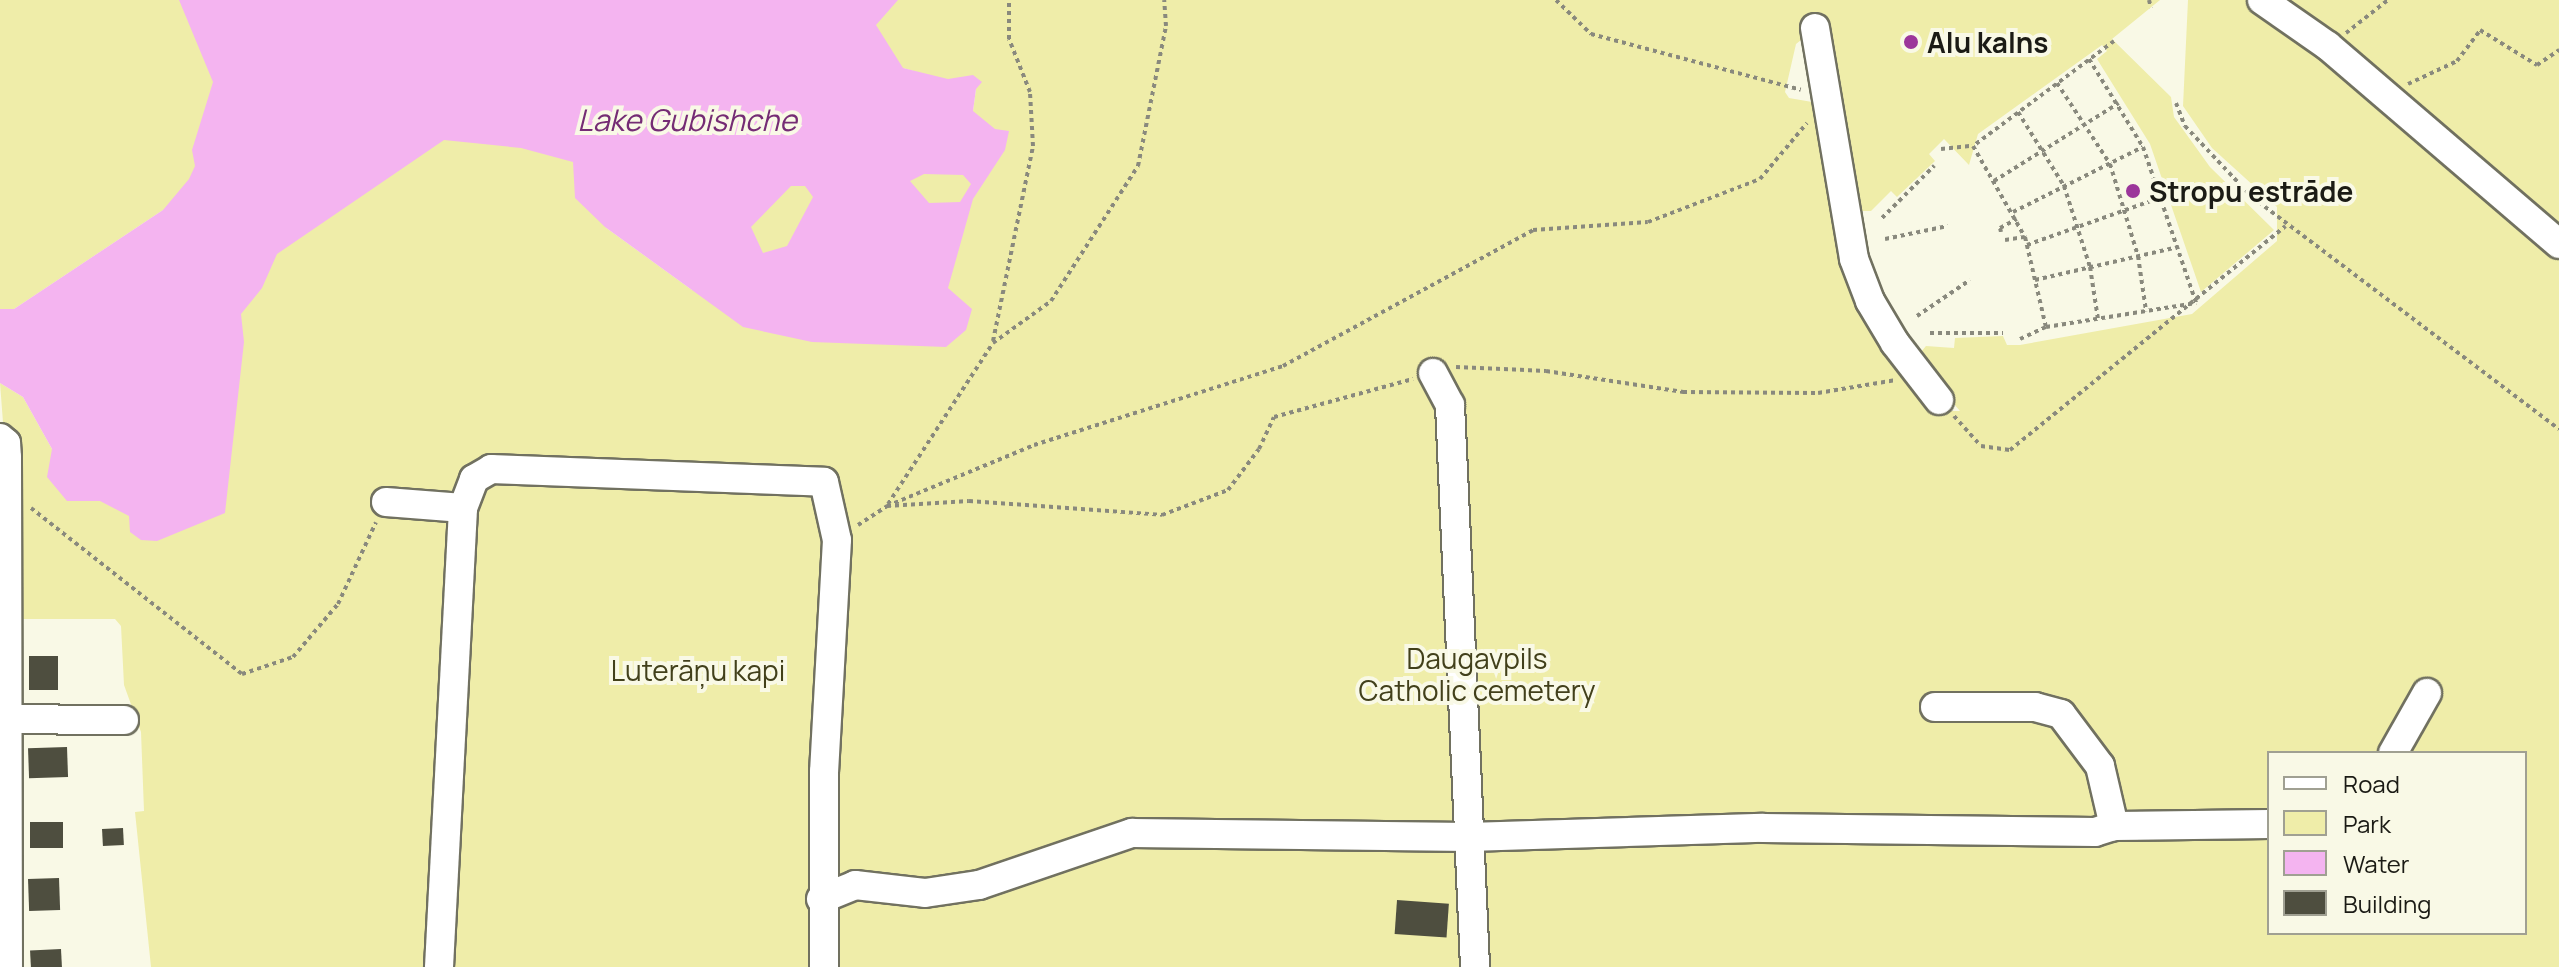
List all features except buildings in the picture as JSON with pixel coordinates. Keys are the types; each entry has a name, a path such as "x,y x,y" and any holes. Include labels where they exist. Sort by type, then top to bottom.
{"street":[{"path":"2262,0 2328,46 2559,244"},
{"path":"1815,28 1854,259 1870,301 1939,400"},
{"path":"1433,373 1450,405 1475,967"},
{"path":"4,448 7,489 3,719 8,967"},
{"path":"439,967 463,508 474,479 491,469 824,482 837,540 821,899 824,967"},
{"path":"386,502 463,508"},
{"path":"2394,751 2427,693"},
{"path":"1935,707 2035,707 2061,714 2100,766 2114,826"},
{"path":"3,719 124,720"},
{"path":"821,899 855,885 925,893 979,885 1132,833 1469,837 1763,828 2095,832 2114,826 2267,824"}],"path":[{"path":"993,343 1033,146 1030,92 1009,39 1009,0"},
{"path":"887,506 993,343 1051,301 1138,166 1166,26 1164,0"},
{"path":"837,540 887,506 1034,445 1283,366 1533,230 1648,222 1760,179 1828,97 1591,34 1556,0"},
{"path":"2149,0 2151,8"},
{"path":"2328,46 2388,0"},
{"path":"2385,95 2457,61 2480,30 2537,65 2559,50"},
{"path":"1941,149 1973,146 2114,41"},
{"path":"2089,59 2119,103 2143,147 2196,303"},
{"path":"2057,83 2110,164 2138,256 2146,311"},
{"path":"1994,181 2119,103"},
{"path":"2176,103 2185,126 2215,160 2286,226 2409,311 2559,429"},
{"path":"2018,112 2045,149 2080,226 2098,319"},
{"path":"1973,146 2025,237 2046,327"},
{"path":"2013,212 2143,147"},
{"path":"1882,218 1934,166"},
{"path":"2027,245 2162,197"},
{"path":"2001,232 2000,228 2017,219"},
{"path":"1885,239 1948,226"},
{"path":"1939,400 1981,446 2010,450 2196,303 2286,226"},
{"path":"2005,240 2025,237"},
{"path":"2035,280 2178,247"},
{"path":"1917,316 1970,280"},
{"path":"2020,339 2046,327 2196,303"},
{"path":"1930,333 2003,333"},
{"path":"887,506 969,501 1162,515 1228,490 1259,449 1274,417 1458,366 1546,371 1683,392 1787,395 1921,376"},
{"path":"7,489 242,674 293,657 338,604 386,502"}],"green space":[{"path":"0,0 2160,0 2112,39 2171,97 2174,117 2210,167 2274,230 2201,292 2150,144 2097,59 2107,51 2102,45 1978,134 1969,165 1944,139 1929,154 1935,161 1897,197 1891,191 1871,211 1861,211 1856,208 1811,32 1796,44 1785,92 1789,98 1818,103 1847,261 1940,411 1960,411 1915,359 1926,346 1954,348 1955,338 2003,336 2007,345 2020,345 2192,314 2277,241 2277,207 2212,148 2183,106 2188,0 2559,0 2559,967 151,967 135,812 144,811 141,732 124,685 121,626 115,619 18,619 0,383 23,397 52,449 163,210 14,309 0,309","holes":["903,68 976,89 973,111","605,227 717,290 692,290"]}],"water":[{"name":"Lake Gubishche","path":"179,0 898,0 876,25 903,68 948,79 973,75 982,82 976,89 973,111 995,129 1009,131 1005,150 973,199 948,288 972,309 966,330 946,347 812,342 743,327 605,227 575,198 573,162 521,148 444,140 277,254 262,288 241,314 244,342 225,513 157,541 141,540 130,532 129,516 100,501 67,501 47,477 52,449 23,397 0,383 0,309 14,309 163,210 189,179 195,166 192,150 213,82","holes":["924,174 963,175 971,184 960,202 929,203 910,181","791,186 805,186 813,197 787,246 763,253 751,227"]}],"place":[{"name":"Alu kalns","path":"1911,42"},
{"name":"Stropu estrāde","path":"2133,191"}],"park label":[{"name":"Luterāņu kapi","path":"698,670"},
{"name":"Daugavpils Catholic cemetery","path":"1477,674"}]}
